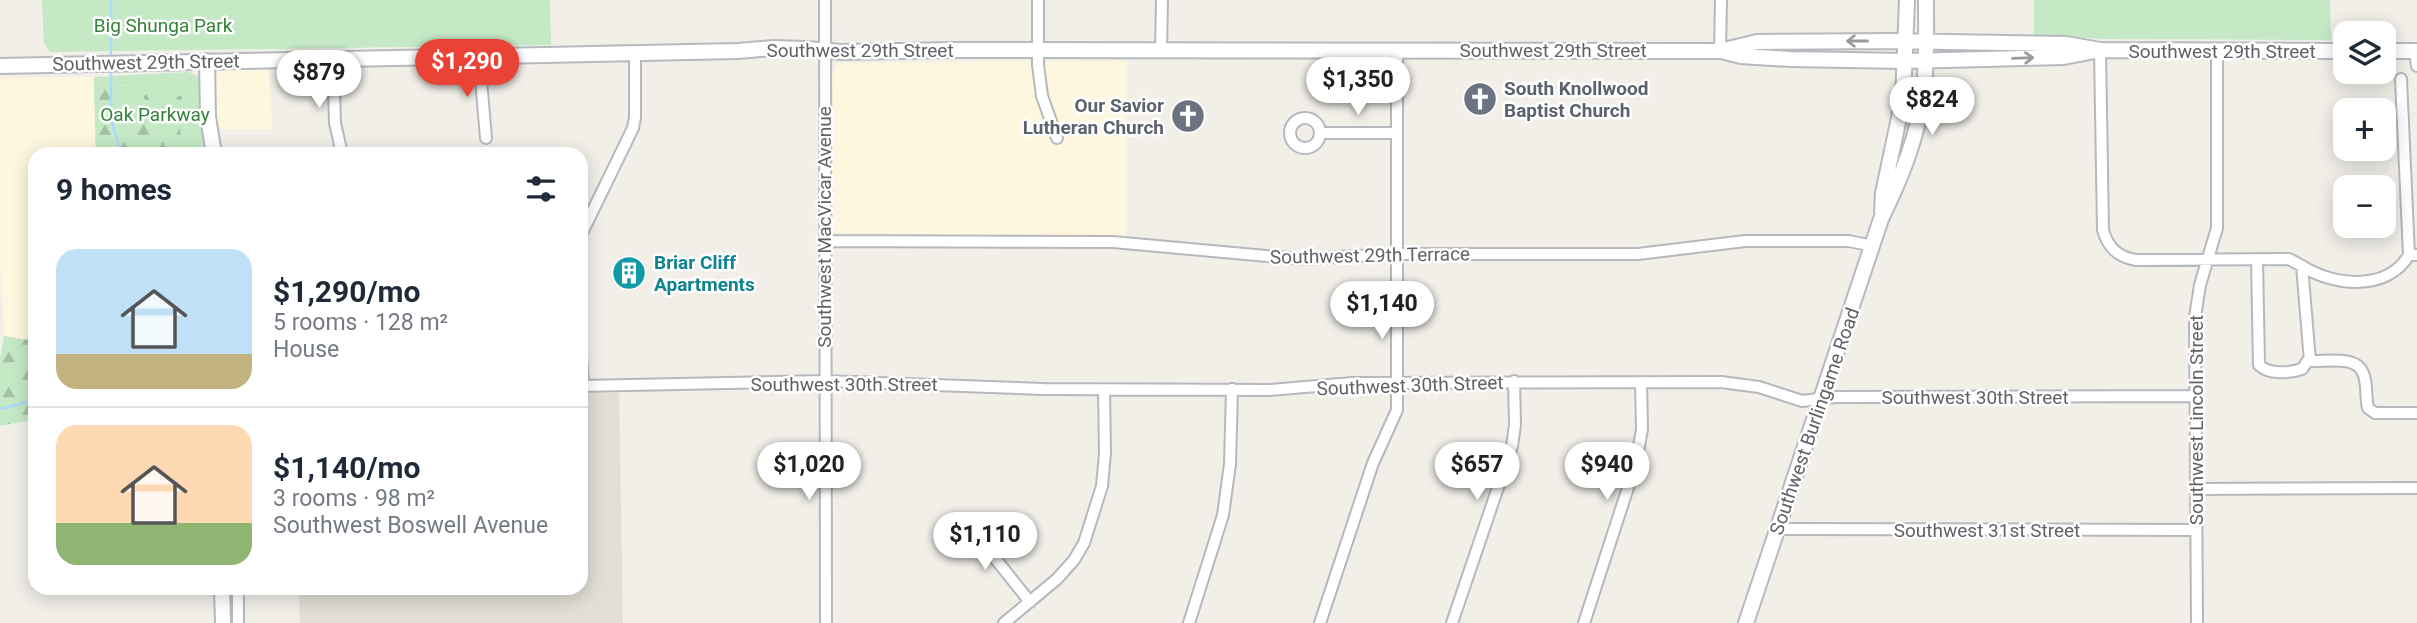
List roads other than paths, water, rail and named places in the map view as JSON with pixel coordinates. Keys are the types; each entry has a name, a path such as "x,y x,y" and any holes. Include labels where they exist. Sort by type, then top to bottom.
{"main road":[{"name":"Southwest Burlingame Road","path":"1881,219 1883,193 1903,99 1907,0"},
{"name":"Southwest Burlingame Road","path":"1746,623 1881,219 1898,185 1912,142 1924,89 1926,0"},
{"name":"Southwest 29th Street","path":"1720,51 1757,42 2066,44 2099,50 2333,51"},
{"name":"Southwest 29th Street","path":"0,66 635,54 773,48 865,52 1720,51 1741,56 1790,60 1906,61 2064,57 2099,50"},
{"path":"2396,53 2416,56"},
{"path":"207,61 208,117 213,147"},
{"path":"222,595 223,623"}],"street":[{"name":"Southwest MacVicar Avenue","path":"825,0 826,623"},
{"path":"1038,0 1042,96 1057,138"},
{"path":"1161,50 1162,0"},
{"path":"1720,51 1721,0"},
{"path":"1320,623 1373,463 1396,416 1397,50"},
{"path":"2099,50 2103,230 2111,248 2119,255 2136,260 2292,260 2338,282 2380,278 2404,264 2413,255 2404,162 2401,79"},
{"name":"Southwest Lincoln Street","path":"2197,623 2195,317 2200,285 2217,228 2217,51"},
{"path":"588,221 633,128 635,54"},
{"path":"479,57 486,138"},
{"path":"333,60 335,123 340,147"},
{"path":"1320,132 1396,133"},
{"path":"2404,162 2417,162"},
{"name":"Southwest 29th Terrace","path":"825,241 1113,242 1300,260 1398,254 1645,254 1745,241 1849,241 1873,246"},
{"path":"2257,260 2259,365 2270,371 2296,371 2302,369 2309,359 2302,266"},
{"path":"2309,359 2313,362 2346,362 2358,367 2363,372 2368,408 2375,413 2417,413"},
{"name":"Southwest 30th Street","path":"588,386 824,381 1104,390 1289,389 1398,382 1721,382 1759,387 1802,401 2196,396"},
{"path":"1452,623 1512,446 1515,425 1514,381"},
{"path":"1584,623 1636,463 1642,429 1641,382"},
{"path":"1189,623 1216,541 1227,497 1232,389"},
{"path":"1004,623 1068,568 1080,552 1088,534 1100,498 1105,463 1104,390"},
{"path":"2196,489 2417,488"},
{"path":"966,522 1030,602"},
{"name":"Southwest 31st Street","path":"1778,529 2196,530"},
{"path":"238,595 238,623"}],"waterway":[{"path":"111,0 111,58"},
{"path":"111,68 111,120 120,147"},
{"path":"0,409 28,402"}],"place":[{"name":"South Knollwood Baptist Church","path":"1480,99"},
{"name":"Our Savior Lutheran Church","path":"1188,116"},
{"name":"Briar Cliff Apartments","path":"629,273"}],"park label":[{"name":"Big Shunga Park","path":"163,25"},
{"name":"Oak Parkway","path":"155,114"}]}
